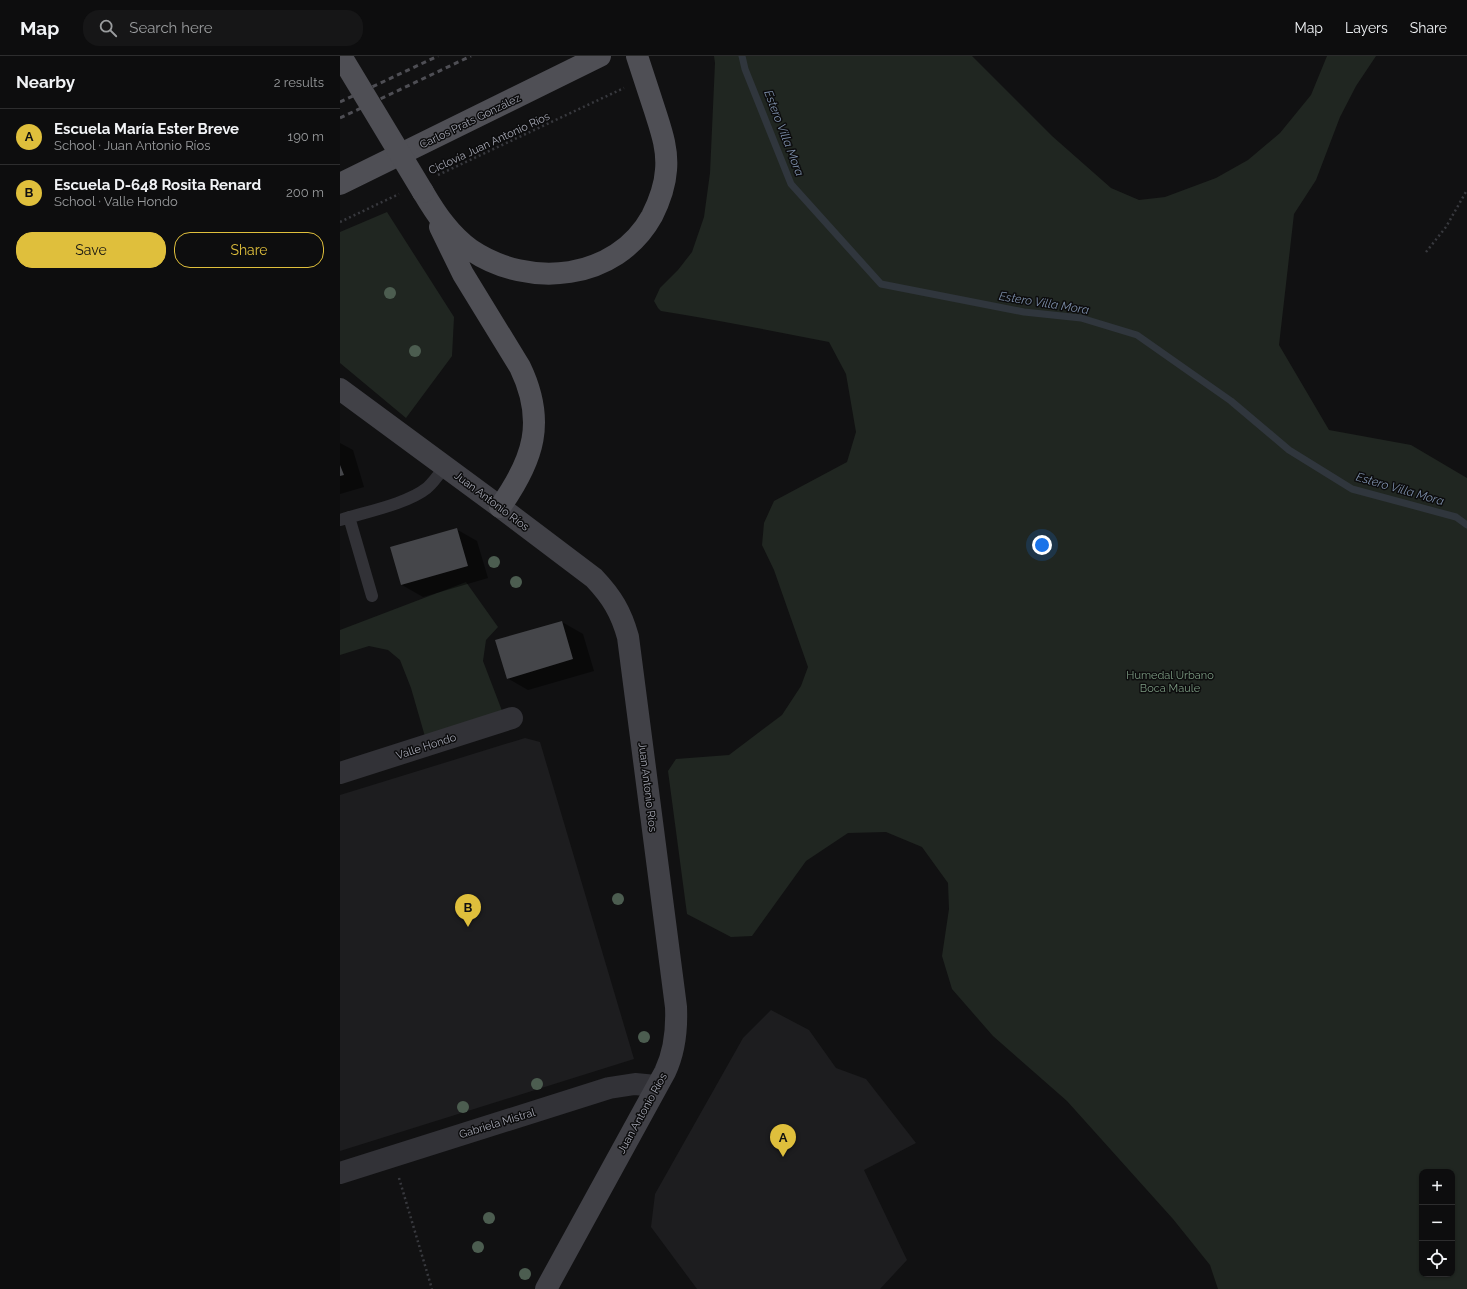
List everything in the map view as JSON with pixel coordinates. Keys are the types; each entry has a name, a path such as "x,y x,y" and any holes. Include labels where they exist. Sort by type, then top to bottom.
{"main road":[{"path":"341,56 419,187 445,226 471,250 510,268 540,274 558,274 576,271 610,259 638,236 654,211 663,188 666,170 665,143 637,56"},
{"name":"Carlos Prats González","path":"340,184 600,56"},
{"path":"434,211 463,274 520,367 532,400 534,432 530,452 522,474 500,507"}],"street":[{"name":"Juan Antonio Ríos","path":"340,389 594,578 615,604 623,620 628,637 676,1007 674,1045 670,1061 546,1289"},
{"name":"Valle Hondo","path":"340,773 512,718"},
{"name":"Gabriela Mistral","path":"340,1173 609,1088 635,1084 656,1086"}],"lane":[{"path":"372,596 344,518 416,496 429,487 445,466"}],"path":[{"name":"Ciclovía Juan Antonio Ríos","path":"340,222 419,187 644,78"},
{"path":"1426,252 1446,227 1467,190"},
{"path":"392,1156 432,1289"}],"shaded area":[{"path":"525,738 540,742 634,1059 340,1151 340,795"},
{"path":"771,1010 809,1030 836,1068 866,1079 916,1143 864,1170 907,1260 880,1289 697,1289 651,1227 655,1194 743,1038"}],"green space":[{"name":"Humedal Urbano Boca Maule","path":"714,56 972,56 1052,136 1111,188 1139,200 1165,197 1216,178 1248,160 1280,133 1311,95 1327,56 1376,56 1356,86 1340,117 1316,180 1294,214 1279,345 1329,430 1411,445 1467,478 1467,1289 1218,1289 1210,1265 1173,1219 1067,1101 993,1036 952,989 942,956 949,909 948,883 922,847 886,832 848,833 806,861 752,936 731,937 687,914 668,771 676,759 729,755 782,715 801,686 808,667 774,570 762,545 764,523 774,501 847,462 856,432 846,374 829,342 661,311 654,301 660,288 678,270 692,252 704,217 710,173 715,63"},
{"path":"387,212 454,317 452,356 406,418 340,363 340,232"},
{"path":"466,582 498,627 486,640 483,661 504,716 426,740 411,688 400,660 388,650 369,646 340,655 340,630"}],"building":[{"path":"340,465 344,475 340,476"},
{"path":"457,528 468,566 401,585 390,547"},
{"path":"562,621 573,659 507,679 495,640"}],"waterway":[{"name":"Estero Villa Mora","path":"742,56 745,69 791,184 881,284 1024,312 1081,318 1137,335 1231,401 1289,450 1352,489 1456,517 1467,525"}],"railway":[{"path":"340,102 438,56"},
{"path":"340,118 471,56"}],"place":[{"name":"Escuela D-648 Rosita Renard","path":"468,927"},
{"name":"Escuela María Ester Breve","path":"783,1157"}]}
